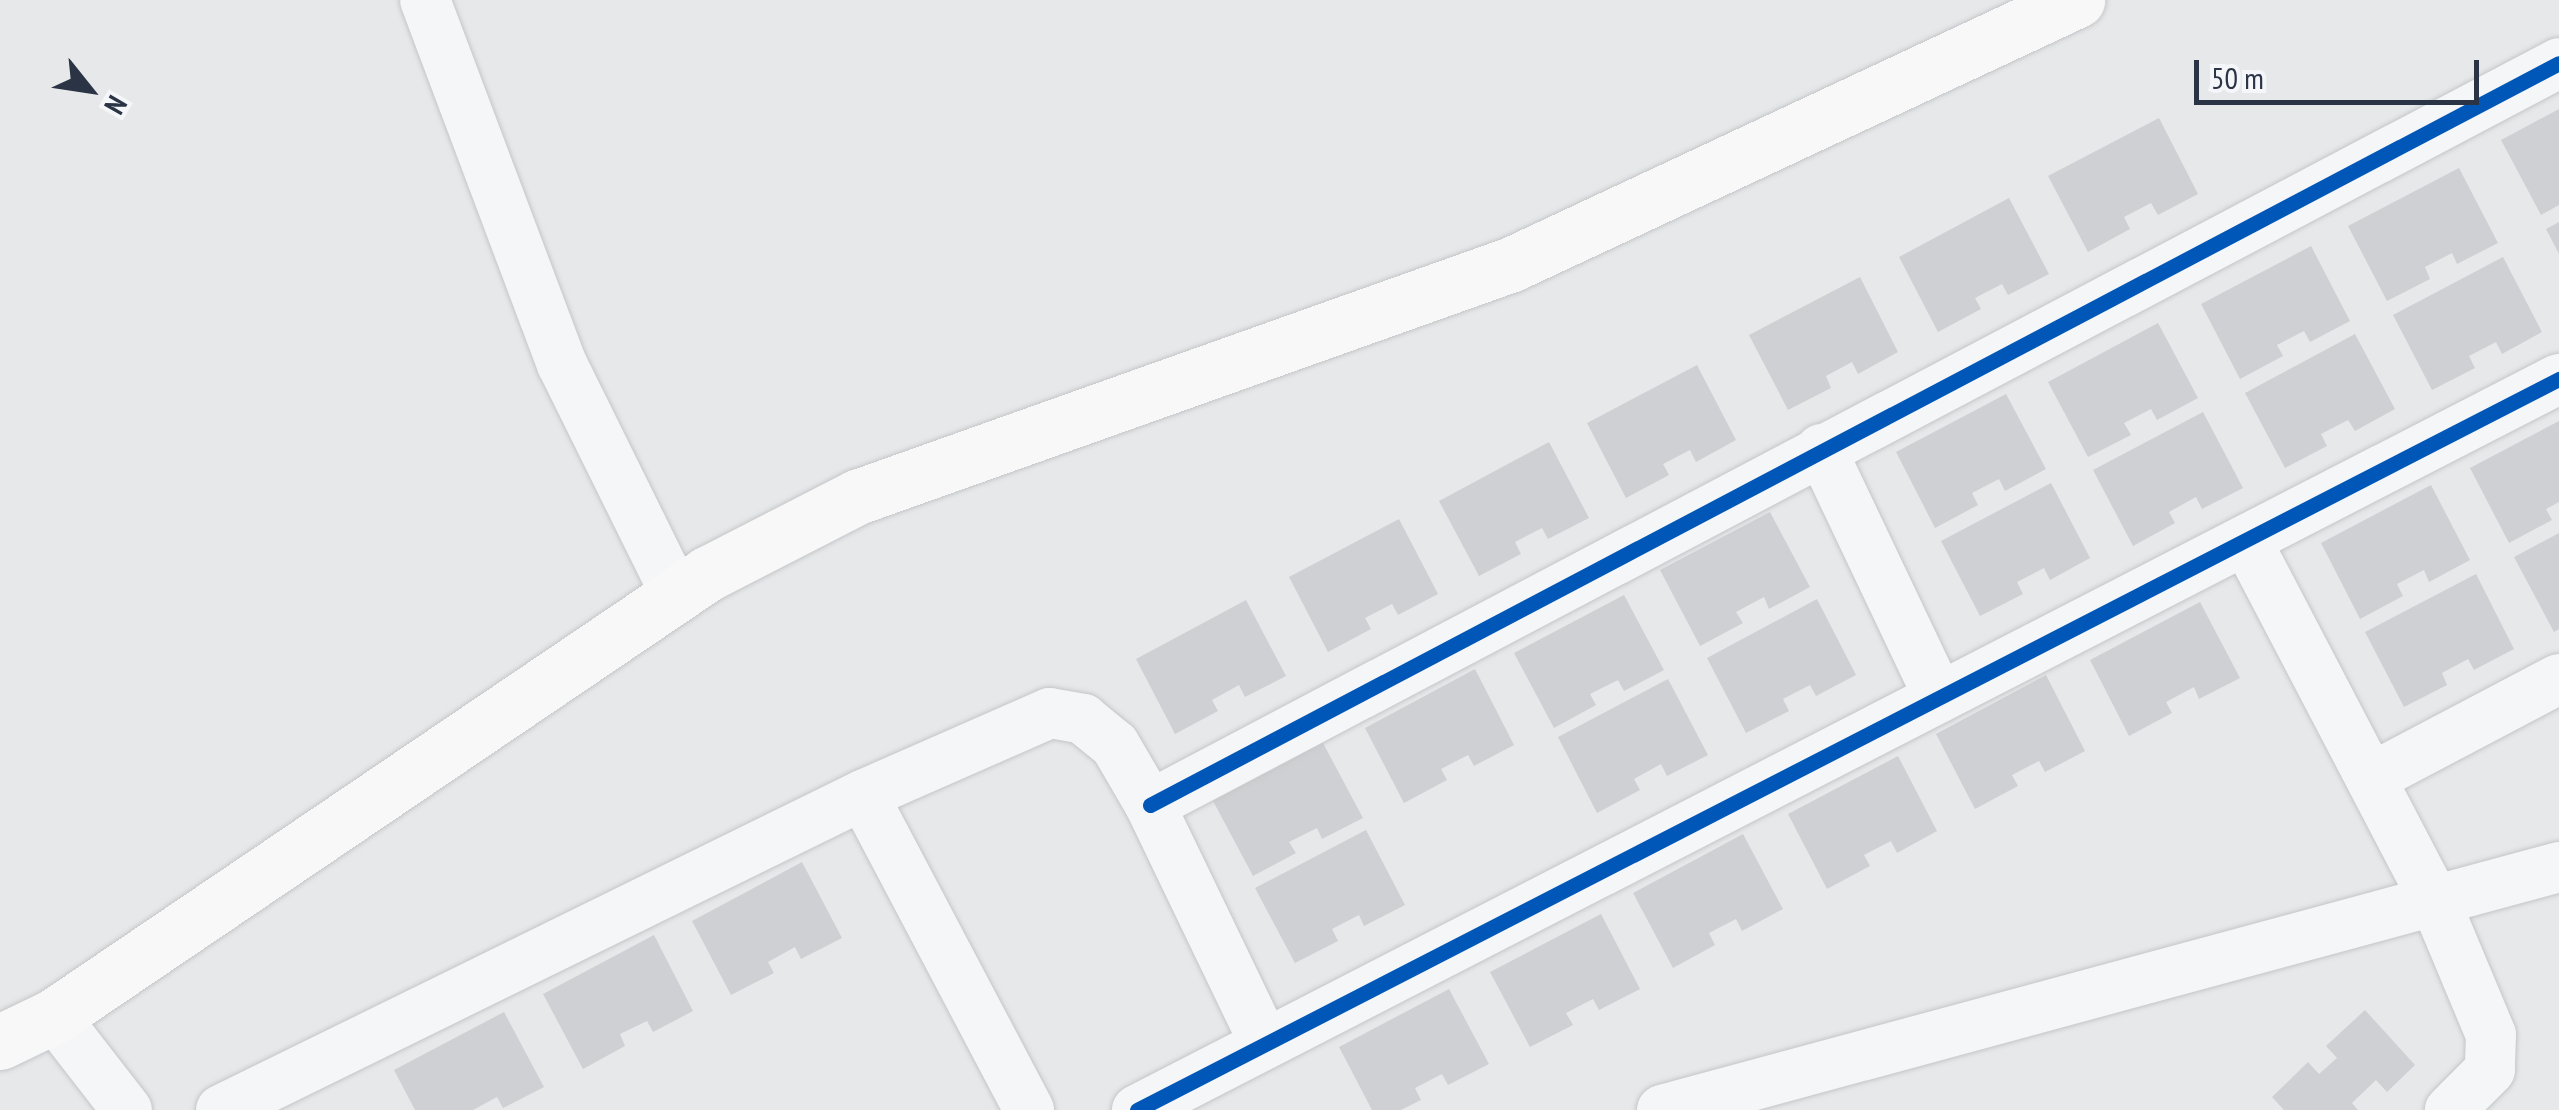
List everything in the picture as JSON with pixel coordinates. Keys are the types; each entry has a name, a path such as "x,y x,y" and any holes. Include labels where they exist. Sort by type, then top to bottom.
{"main road":[{"path":"0,1042 54,1016 707,574 857,497 1512,264 2076,0"}],"street":[{"path":"425,0 562,364 676,595"},
{"path":"1150,804 2559,63"},
{"path":"1137,1110 2559,379"},
{"path":"1821,450 1939,697"},
{"path":"2246,540 2435,901 2491,1036 2490,1070 2450,1110"},
{"path":"2371,778 2559,679"},
{"path":"222,1110 863,795 1050,712 1083,719 1115,745 1150,804 1265,1044"},
{"path":"863,795 1029,1110"},
{"path":"1662,1110 1738,1100 2559,868"},
{"path":"54,1016 127,1110"}],"building":[{"path":"2559,109 2559,205 2541,215 2501,140"},
{"path":"2159,118 2198,194 2158,215 2151,203 2124,217 2130,229 2088,252 2048,176"},
{"path":"2459,168 2498,243 2457,264 2452,253 2425,267 2430,279 2387,301 2348,226"},
{"path":"2009,198 2049,274 2008,295 2002,284 1975,298 1981,309 1938,332 1899,257"},
{"path":"2559,222 2559,254 2546,229"},
{"path":"2311,246 2350,321 2310,342 2304,331 2277,345 2283,356 2240,379 2201,304"},
{"path":"2503,257 2542,332 2502,354 2496,342 2469,356 2475,368 2432,390 2393,315"},
{"path":"1860,277 1898,352 1858,374 1852,362 1826,376 1831,388 1788,410 1749,335"},
{"path":"2158,323 2198,398 2157,420 2151,409 2124,423 2131,435 2088,457 2048,382"},
{"path":"2355,334 2395,409 2355,431 2348,420 2321,434 2327,446 2285,468 2245,393"},
{"path":"1697,365 1736,440 1696,462 1690,450 1663,464 1669,475 1626,498 1587,423"},
{"path":"2006,394 2046,469 2005,491 1999,479 1972,493 1978,505 1935,528 1896,452"},
{"path":"2203,412 2243,488 2202,509 2196,497 2169,512 2175,523 2133,546 2093,470"},
{"path":"2559,421 2559,502 2546,509 2552,520 2509,543 2470,468"},
{"path":"1549,442 1589,518 1548,539 1542,528 1515,542 1521,554 1479,576 1439,501"},
{"path":"2051,483 2090,558 2050,580 2044,568 2017,582 2023,594 1980,616 1941,541"},
{"path":"2431,485 2470,560 2429,582 2424,570 2397,584 2403,596 2360,619 2321,543"},
{"path":"1770,512 1810,587 1769,609 1764,597 1736,612 1743,623 1700,646 1660,570"},
{"path":"1399,519 1438,594 1398,615 1392,604 1365,618 1371,629 1328,652 1289,577"},
{"path":"2559,533 2559,629 2554,632 2514,557"},
{"path":"2476,574 2514,649 2474,670 2468,659 2442,673 2447,685 2404,707 2365,632"},
{"path":"1624,595 1664,670 1624,691 1618,680 1590,694 1596,705 1554,728 1514,653"},
{"path":"1817,599 1856,675 1816,696 1810,685 1783,699 1789,711 1746,733 1707,658"},
{"path":"1246,600 1286,676 1245,697 1239,685 1212,700 1218,711 1175,734 1136,659"},
{"path":"2200,602 2240,678 2199,699 2194,687 2166,702 2172,713 2129,736 2090,660"},
{"path":"1475,669 1514,745 1474,766 1468,755 1441,769 1447,780 1404,803 1365,728"},
{"path":"2046,675 2085,751 2045,772 2039,761 2012,775 2018,786 1975,809 1936,734"},
{"path":"1668,679 1708,755 1667,776 1661,764 1634,779 1640,790 1597,813 1558,737"},
{"path":"1323,743 1363,818 1322,839 1317,828 1289,842 1296,853 1253,876 1213,801"},
{"path":"1898,756 1937,831 1897,853 1891,841 1864,855 1870,866 1827,889 1788,814"},
{"path":"1366,830 1405,905 1364,926 1359,915 1332,929 1338,941 1295,963 1255,888"},
{"path":"1743,834 1783,909 1742,931 1736,919 1709,933 1715,945 1673,968 1633,893"},
{"path":"802,862 842,938 801,959 795,947 768,962 774,973 731,995 692,921"},
{"path":"1601,914 1640,989 1599,1010 1593,999 1566,1013 1573,1025 1530,1047 1490,972"},
{"path":"654,935 693,1011 653,1032 647,1021 620,1034 625,1046 583,1069 543,994"},
{"path":"1449,989 1489,1064 1448,1085 1442,1074 1415,1088 1421,1100 1401,1110 1372,1110 1339,1047"},
{"path":"2365,1010 2415,1065 2387,1092 2376,1080 2352,1103 2358,1110 2284,1110 2272,1097 2308,1062 2319,1074 2337,1058 2326,1046"},
{"path":"504,1012 544,1087 503,1108 497,1097 473,1110 415,1110 394,1070"}],"cycle path":[{"path":"1150,805 2559,63"},
{"path":"1137,1110 2559,379"}]}
